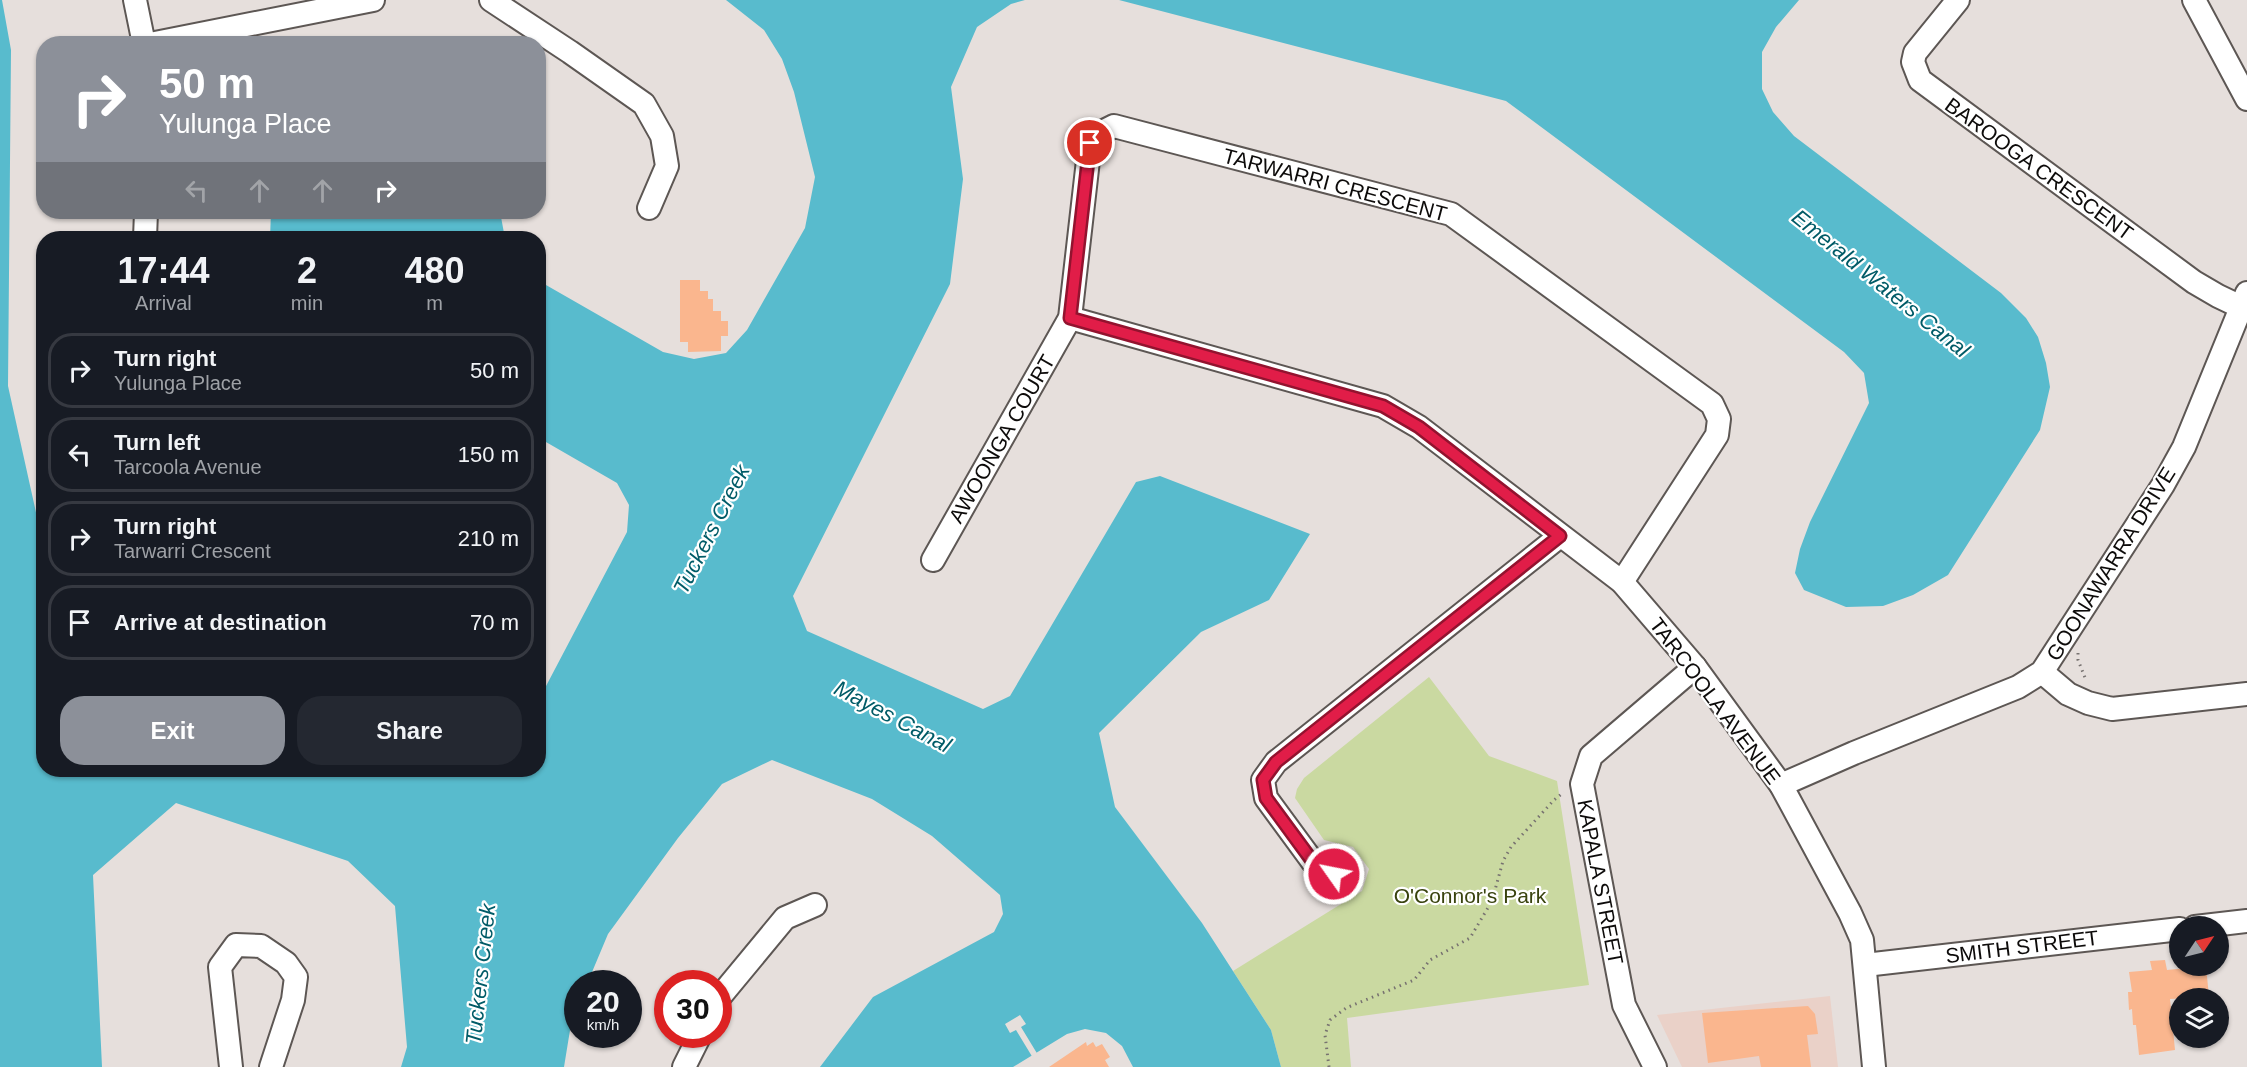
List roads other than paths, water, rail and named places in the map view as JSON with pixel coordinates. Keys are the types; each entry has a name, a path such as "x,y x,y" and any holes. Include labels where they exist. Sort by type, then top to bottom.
{"street":[{"path":"135,0 142,36"},
{"path":"191,36 373,0"},
{"path":"491,0 546,36"},
{"name":"BAROOGA CRESCENT","path":"1958,0 1915,53 1913,62 1920,80 2194,282 2218,296 2244,300"},
{"path":"2194,0 2247,99"},
{"path":"546,36 644,104 662,136 667,166 649,208"},
{"name":"TARWARRI CRESCENT","path":"1070,318 1090,143 1100,133 1114,126 1451,214 1712,404 1719,419 1717,435 1622,582"},
{"name":"GOONAWARRA DRIVE","path":"1781,785 2018,687 2042,672 2157,494 2184,447 2244,300"},
{"name":"TARCOOLA AVENUE","path":"1070,318 1383,406 1419,427 1622,582 1695,667 1781,785 1855,923 1864,949 1874,1067"},
{"name":"AWOONGA COURT","path":"933,560 1070,318"},
{"path":"1334,874 1313,862 1266,798 1263,780 1276,762 1560,536"},
{"name":"KAPALA STREET","path":"1655,1067 1624,1005 1582,784 1591,756 1695,667"},
{"path":"2042,672 2068,694 2088,703 2112,709 2247,694"},
{"path":"732,980 785,918 815,905"},
{"path":"2229,923 2247,921"},
{"name":"SMITH STREET","path":"1865,965 2169,930"},
{"path":"231,1067 220,967 236,945 261,946 286,963 296,977 293,1000 271,1067"},
{"name":"TARCOOLA AVENUE","path":"1872,1035 1879,1067"},
{"path":"684,1067 694,1048"}],"water":[{"path":"0,0 2,0 11,50 8,386 36,512 36,777 546,777 546,686 627,532 629,505 617,483 546,442 546,285 663,352 694,359 726,353 747,330 805,228 815,177 794,92 782,59 764,30 726,0 1025,0 1011,4 977,27 951,87 963,179 950,284 793,596 807,631 983,709 1010,696 1136,482 1160,476 1310,534 1269,600 1201,632 1099,733 1115,807 1202,923 1271,1030 1281,1067 1133,1067 1122,1046 1106,1033 1085,1029 1067,1034 1013,1067 820,1067 873,997 994,932 1003,914 1000,895 932,836 872,799 772,760 722,784 678,838 608,934 593,970 564,970 564,1048 567,1048 564,1067 401,1067 407,1047 395,906 348,861 176,803 93,875 102,1067 0,1067"},
{"name":"Emerald Waters Canal","path":"1119,0 1799,0 1776,27 1762,52 1762,89 1773,112 1794,136 2001,293 2026,318 2038,337 2050,387 2040,430 1948,575 1913,595 1883,606 1846,607 1804,590 1795,573 1800,549 1810,522 1869,403 1864,373 1844,352 1506,101"},
{"path":"271,219 501,219 504,231 270,231"}],"water label":[{"name":"Tuckers Creek","path":"711,529"},
{"name":"Mayes Canal","path":"893,716"},
{"name":"Tuckers Creek","path":"480,974"}],"park label":[{"name":"O'Connor's Park","path":"1470,896"}]}
